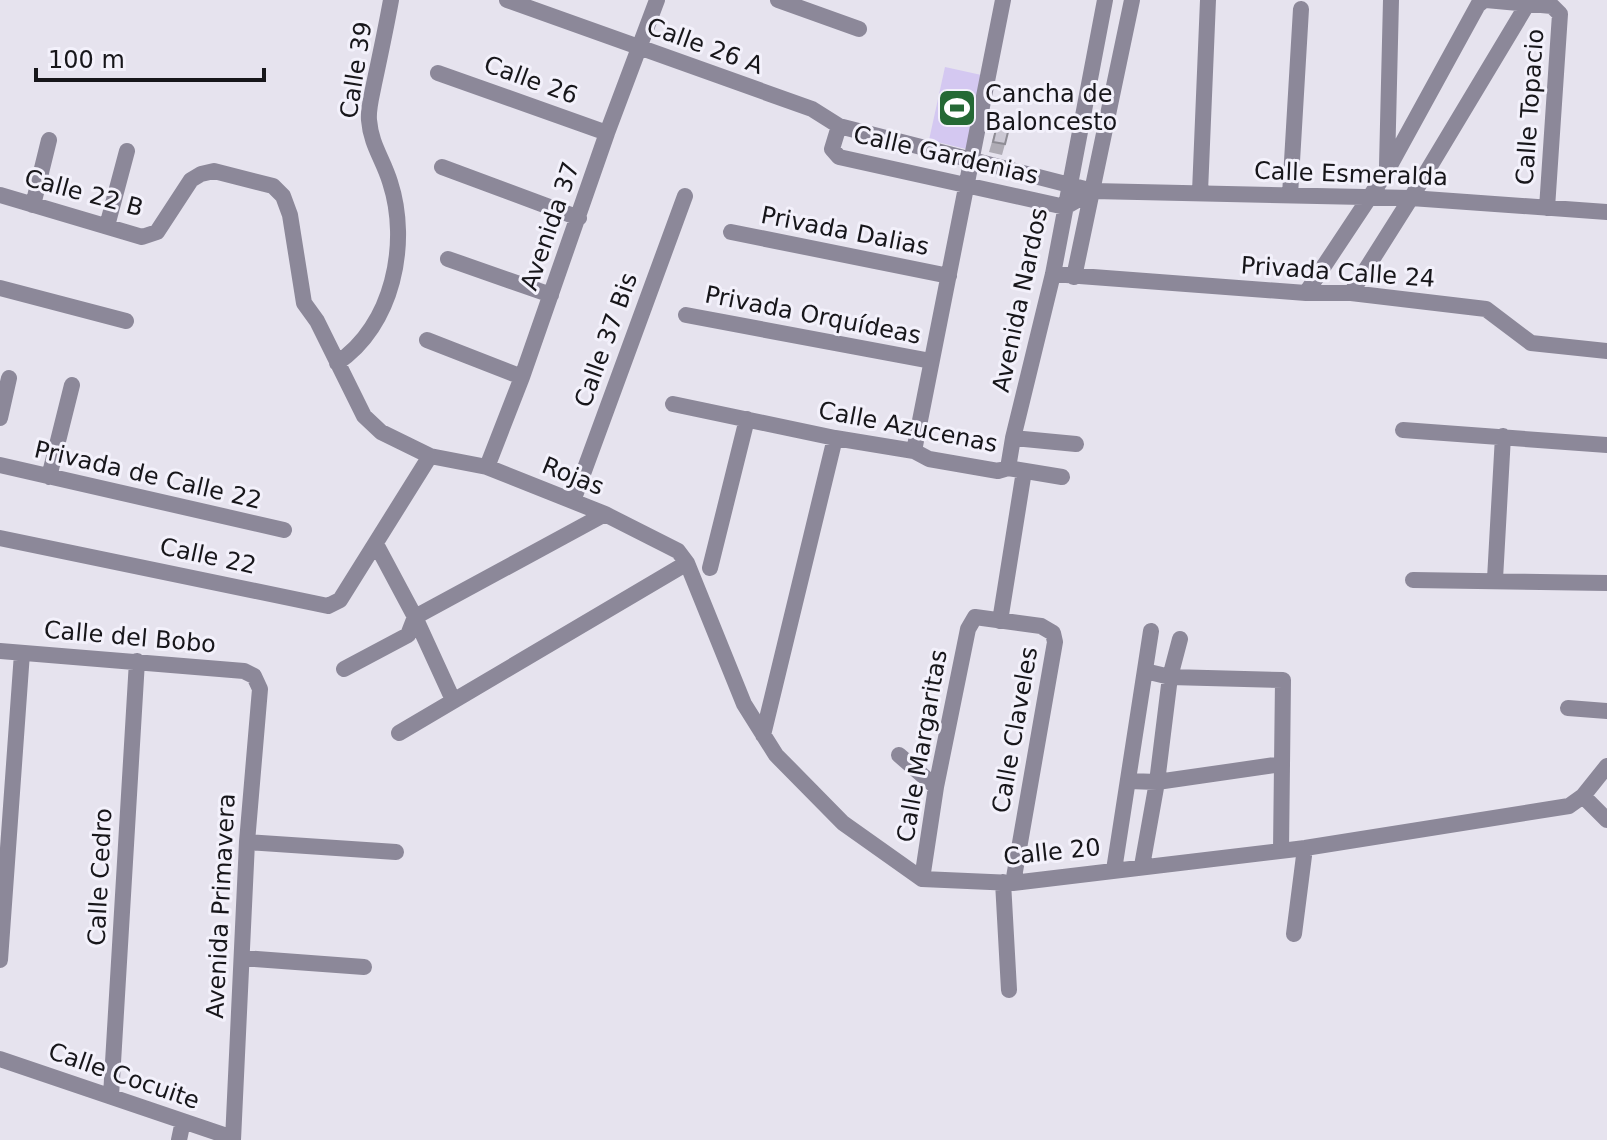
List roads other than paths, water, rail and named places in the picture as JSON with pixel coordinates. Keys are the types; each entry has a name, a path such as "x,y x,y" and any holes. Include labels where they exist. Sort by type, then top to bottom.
{"street":[{"name":"Calle 39","path":"337,363 348,355 382,308 393,279 398,248 396,206 390,182 372,143 368,115 391,0"},
{"name":"Calle 26 A","path":"507,0 812,109 839,126"},
{"name":"Avenida 37","path":"487,467 657,0"},
{"path":"778,0 859,29"},
{"path":"914,451 1003,0"},
{"name":"Avenida Nardos","path":"1000,621 1016,470 1013,438 1053,274 1105,0"},
{"name":"Avenida Nardos","path":"1074,277 1132,0"},
{"path":"1200,192 1208,0"},
{"path":"1387,171 1391,0"},
{"path":"1306,293 1387,171 1483,1 1528,3 1351,293"},
{"name":"Calle Topacio","path":"1528,3 1552,6 1560,14 1547,208"},
{"path":"1290,195 1301,9"},
{"name":"Calle 26","path":"438,73 607,133"},
{"name":"Calle Gardenias","path":"839,126 1093,191 1065,207 839,157 832,149 839,126"},
{"path":"33,205 49,140"},
{"path":"107,226 127,151"},
{"path":"442,167 579,218"},
{"name":"Calle 22 B","path":"0,195 142,237 157,232 191,180 201,174 214,171 273,186 283,196 290,215 304,303 317,321 364,416 381,432 430,456"},
{"name":"Calle Esmeralda","path":"1093,191 1370,196 1607,212"},
{"name":"Calle 37 Bis","path":"573,501 685,196"},
{"name":"Privada Dalias","path":"731,232 949,276"},
{"path":"448,259 551,295"},
{"name":"Privada Calle 24","path":"1053,274 1306,293 1351,293 1486,309 1531,343 1607,351"},
{"path":"0,288 126,321"},
{"name":"Privada Orquídeas","path":"686,315 931,361"},
{"path":"427,340 522,377"},
{"path":"0,418 9,378"},
{"path":"49,477 72,385"},
{"name":"Calle Azucenas","path":"673,404 914,451 929,459 998,471 1016,470 1062,477"},
{"path":"710,568 747,419"},
{"path":"1403,430 1607,445"},
{"path":"1495,579 1503,436"},
{"path":"763,735 835,438"},
{"path":"1013,438 1076,444"},
{"path":"430,456 376,544 415,617 453,700"},
{"name":"Rojas","path":"430,456 487,467 605,514 678,551 687,563"},
{"name":"Privada de Calle 22","path":"0,465 284,530"},
{"path":"344,669 408,635 415,617 605,514"},
{"name":"Calle 22","path":"0,538 328,606 340,600 376,544"},
{"path":"399,733 687,563 744,704 776,755 843,823 922,879"},
{"path":"1413,580 1607,583"},
{"name":"Calle Margaritas","path":"922,879 936,787 970,622 975,617 1000,621"},
{"name":"Calle Claveles","path":"1000,621 1041,626 1053,633 1055,642 1008,882 1009,990"},
{"path":"1114,870 1151,631"},
{"path":"1142,866 1157,782 1170,677 1180,639"},
{"name":"Calle del Bobo","path":"0,651 244,671 254,676"},
{"path":"0,960 22,653"},
{"name":"Calle Cedro","path":"111,1096 137,661"},
{"path":"1145,671 1170,677 1283,680 1281,850"},
{"name":"Avenida Primavera","path":"233,1139 247,842 260,689 254,676"},
{"path":"1568,708 1607,711"},
{"path":"899,755 936,787"},
{"path":"1129,781 1157,782 1282,764"},
{"path":"1607,766 1583,796 1607,820"},
{"name":"Calle 20","path":"922,879 1008,882 1305,848 1569,806 1583,796"},
{"path":"247,842 396,852"},
{"path":"1294,934 1305,848"},
{"path":"242,958 364,967"},
{"name":"Calle Cocuite","path":"0,1059 233,1139"},
{"path":"179,1140 183,1121"}],"place":[{"name":"Cancha de Baloncesto","path":"957,108"}]}
